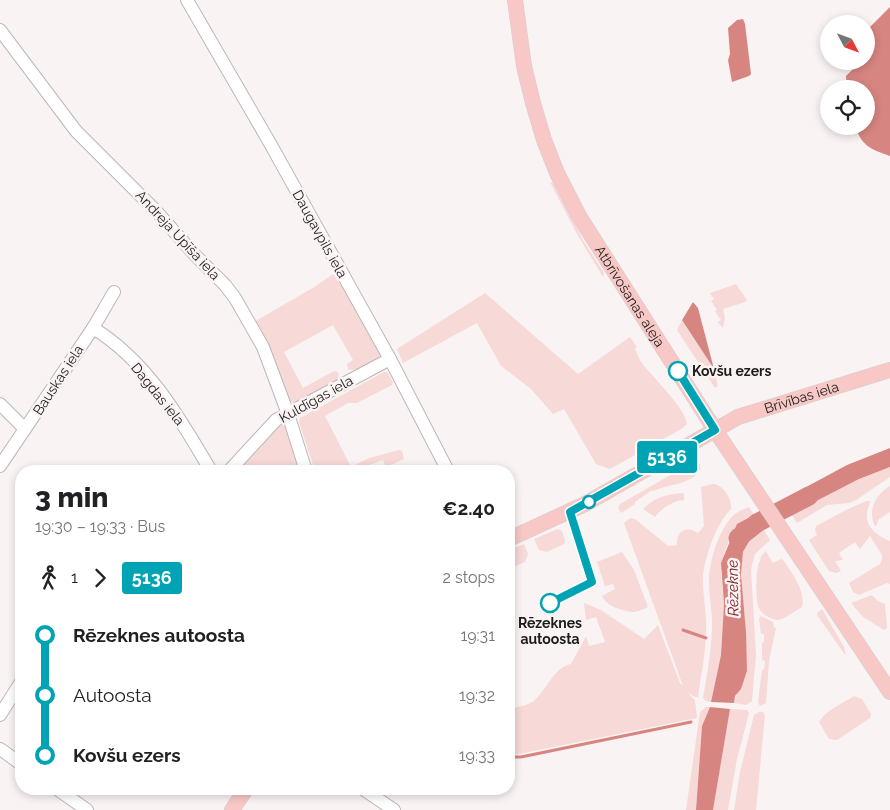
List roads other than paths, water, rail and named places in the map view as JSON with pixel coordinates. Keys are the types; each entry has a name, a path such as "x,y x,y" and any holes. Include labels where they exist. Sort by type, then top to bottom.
{"main road":[{"name":"Atbrīvošanas aleja","path":"515,0 523,58 544,140 557,173 586,228 715,430 890,692"},
{"name":"Brīvības iela","path":"515,536 585,504 738,417 890,370"},
{"path":"232,810 242,795"}],"street":[{"name":"Daugavpils iela","path":"186,1 271,145 390,359 445,465"},
{"name":"Andreja Upīša iela","path":"0,30 76,131 156,211 235,298 263,347 288,414 304,465"},
{"name":"Bauskas iela","path":"0,466 93,328 114,292"},
{"name":"Dagdas iela","path":"93,328 113,342 161,393 186,428 208,465"},
{"name":"Kuldīgas iela","path":"235,465 276,420 390,359"},
{"path":"0,404 25,429"},
{"path":"0,715 15,691"},
{"path":"0,749 15,760"},
{"path":"66,795 87,810"},
{"path":"370,795 386,808"}],"water":[{"path":"890,7 890,156 872,149 859,135 875,135 875,80 846,80 846,76 852,70 875,70 875,22"},
{"path":"743,19 751,74 732,82 728,60 730,54 728,28 737,20"},
{"path":"693,302 698,308 714,369 682,320"},
{"path":"890,448 890,467 859,479 791,514 782,500 847,465"},
{"path":"754,515 761,526 753,534 743,552 741,574 747,671 741,689 735,696 734,703 711,702 721,655 724,604 721,563 737,524"},
{"path":"710,707 730,709 713,810 696,810 702,726"}],"waterway":[{"name":"Rēzekne","path":"738,538 757,523 809,496"},
{"path":"683,630 706,638"},
{"path":"515,757 691,722"}],"place":[{"name":"Kovšu ezers","path":"678,371"},
{"name":"Rēzeknes autoosta","path":"550,603"}]}
